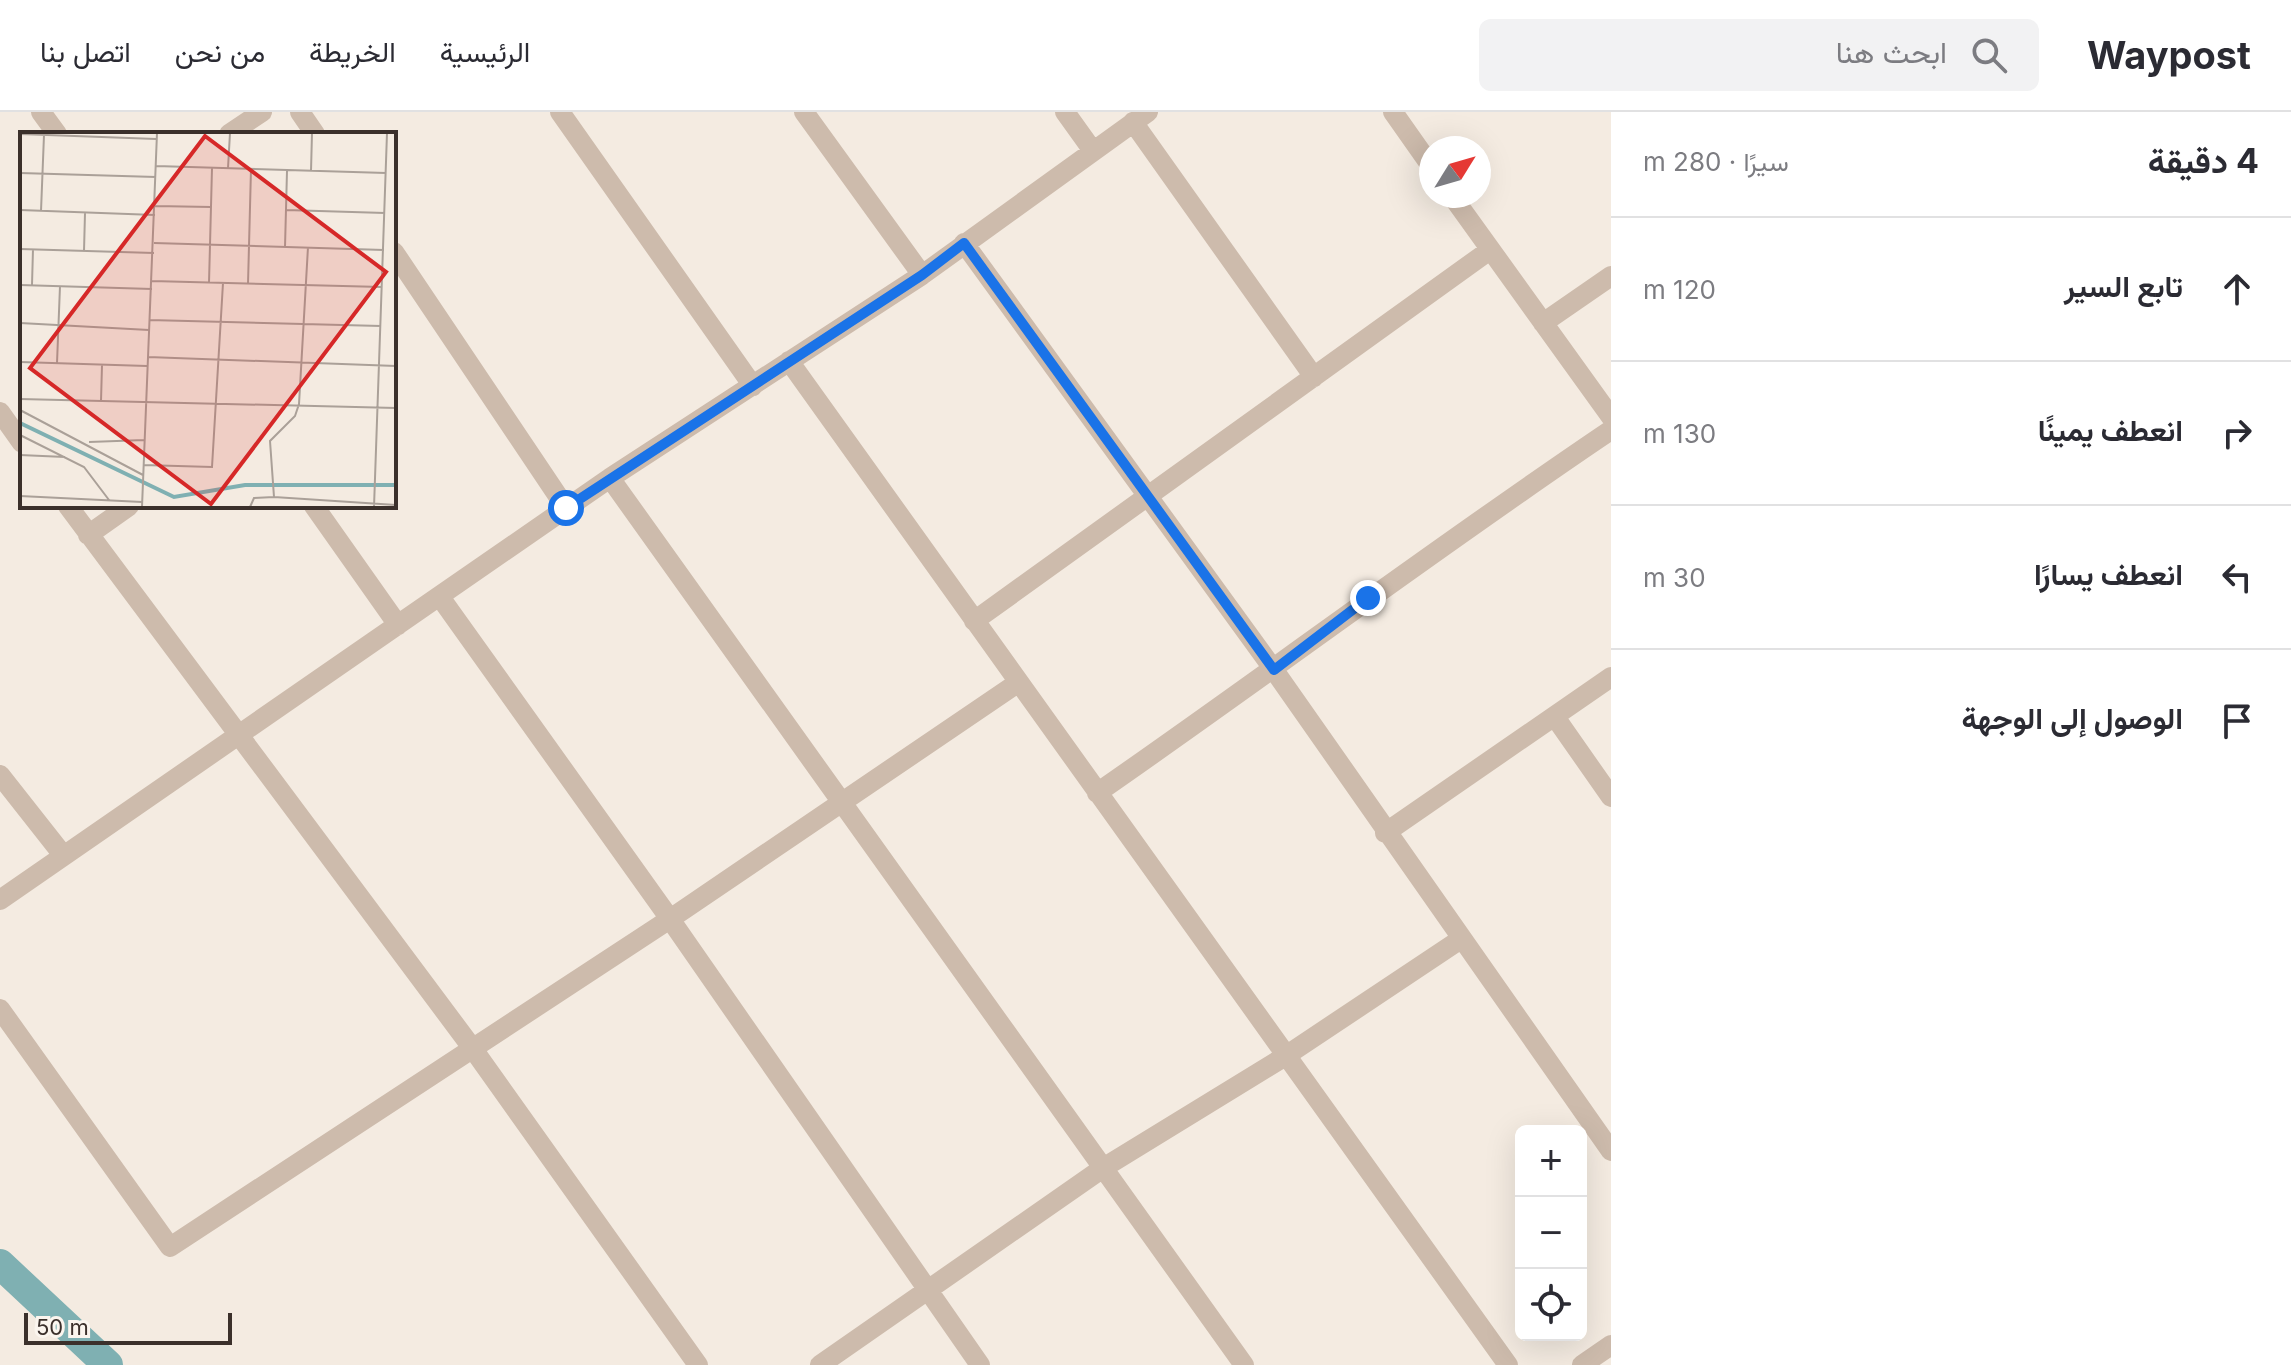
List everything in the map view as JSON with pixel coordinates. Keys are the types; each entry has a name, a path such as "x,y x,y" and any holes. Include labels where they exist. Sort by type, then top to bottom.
{"street":[{"path":"41,112 56,132"},
{"path":"232,132 262,112"},
{"path":"300,112 314,132"},
{"path":"560,112 753,386"},
{"path":"804,112 922,275"},
{"path":"1065,112 1093,151"},
{"path":"1393,112 1419,149"},
{"path":"0,900 610,478 922,275 1140,117 1314,377"},
{"path":"1460,208 1611,417"},
{"path":"964,243 1274,670 1385,833 1611,1151"},
{"path":"974,621 1490,250"},
{"path":"396,255 566,508"},
{"path":"1543,323 1611,276"},
{"path":"789,361 1284,1057 1508,1365"},
{"path":"0,412 20,440"},
{"path":"1097,793 1274,670 1323,629 1611,430"},
{"path":"610,478 1244,1365"},
{"path":"69,508 473,1049 698,1365"},
{"path":"88,535 126,508"},
{"path":"315,508 398,625"},
{"path":"440,597 670,919 980,1365"},
{"path":"1385,833 1611,677"},
{"path":"0,1009 170,1247 670,919 1019,682"},
{"path":"1555,717 1611,797"},
{"path":"0,775 63,855"},
{"path":"820,1365 1103,1168 1284,1057 1461,939"},
{"path":"1582,1365 1611,1345"}],"waterway":[{"path":"0,1264 108,1365"}],"route":[{"path":"566,508 922,275 964,243 1274,670 1323,629 1368,598"}]}
